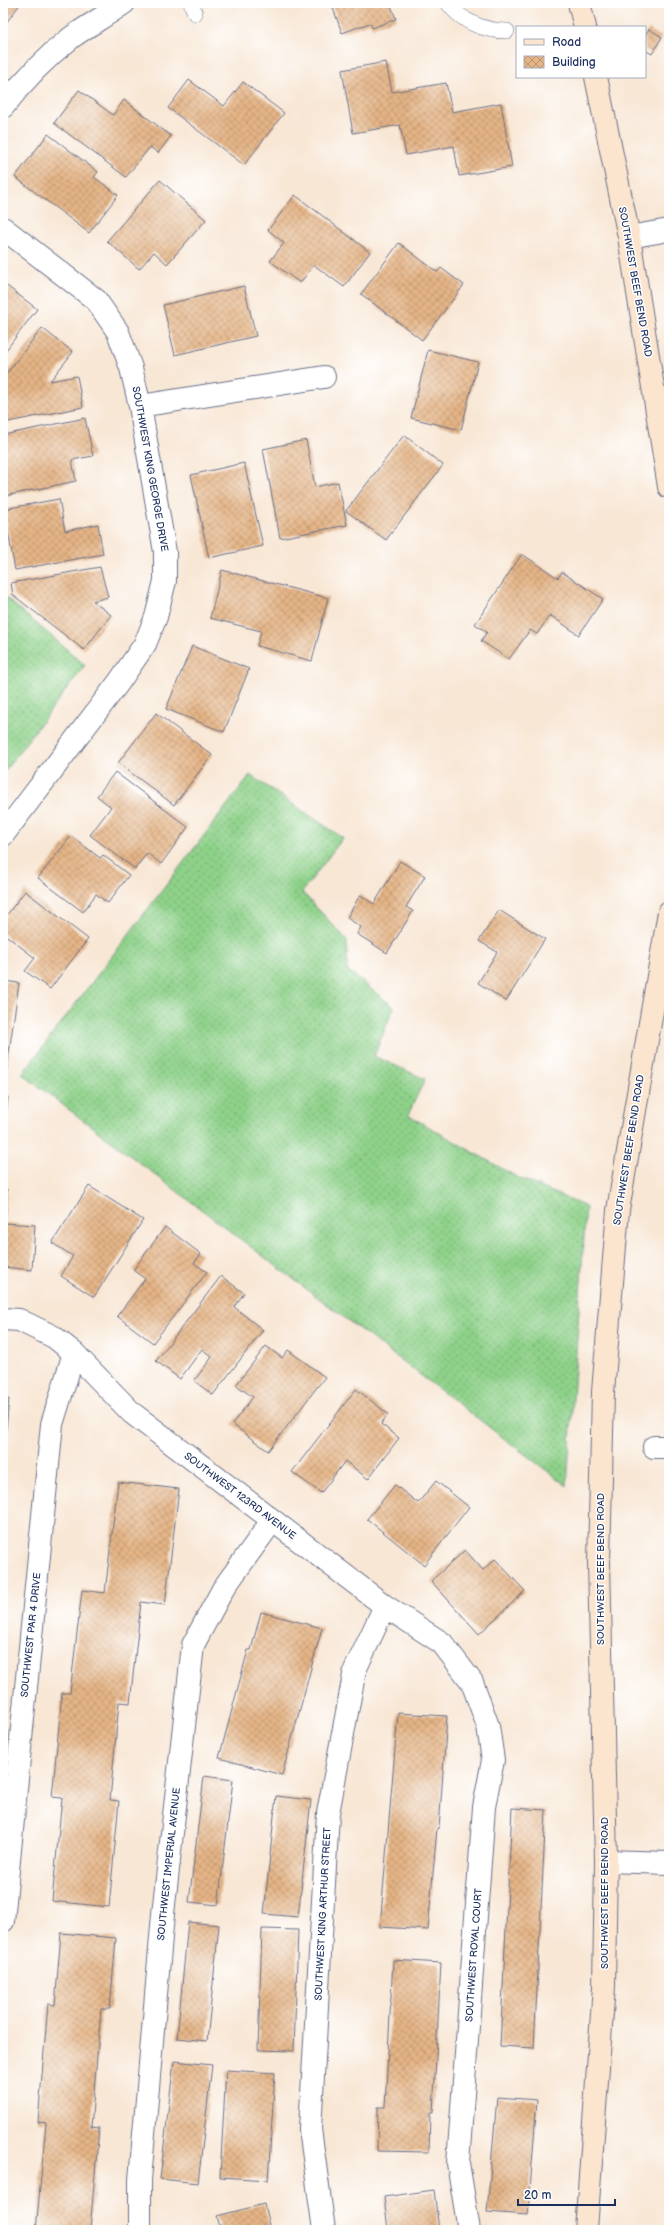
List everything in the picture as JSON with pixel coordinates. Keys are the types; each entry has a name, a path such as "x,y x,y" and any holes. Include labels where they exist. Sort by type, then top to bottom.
{"main road":[{"path":"579,3 585,26"},
{"name":"SOUTHWEST BEEF BEND ROAD","path":"596,78 629,237 669,487"},
{"name":"SOUTHWEST BEEF BEND ROAD","path":"586,2230 604,1986 606,1861 599,1563 602,1392 618,1210 669,912"}],"street":[{"path":"3,107 19,85 72,37 124,3"},
{"name":"SOUTHWEST KING GEORGE DRIVE","path":"3,228 96,300 118,332 131,368 140,406 165,552 165,581 156,617 145,644 119,682 3,835"},
{"path":"629,237 669,230"},
{"path":"140,406 324,377"},
{"name":"SOUTHWEST 123RD AVENUE","path":"3,1319 19,1320 54,1338 74,1353 132,1413 385,1606 442,1643 472,1682"},
{"name":"SOUTHWEST PAR 4 DRIVE","path":"3,1921 52,1424 74,1353"},
{"name":"SOUTHWEST IMPERIAL AVENUE","path":"140,2230 140,2180 163,1914 193,1645 223,1590 272,1521"},
{"name":"SOUTHWEST KING ARTHUR STREET","path":"324,2230 310,2129 328,1813 355,1670 385,1606"},
{"name":"SOUTHWEST ROYAL COURT","path":"470,2230 458,2163 484,1807 493,1760 488,1726 472,1682"},
{"path":"606,1861 669,1863"}],"lane":[{"path":"448,3 465,19 481,28 492,31 507,31"}],"green space":[{"path":"3,595 85,665 3,773"},
{"path":"250,775 343,838 302,892 347,940 347,970 394,1007 374,1056 425,1079 408,1115 515,1176 586,1207 567,1486 22,1074"}],"building":[{"path":"3,3 21,3 3,27"},
{"path":"326,3 390,3 396,19 372,28 370,23 342,33 332,5 328,7"},
{"path":"649,29 662,37 652,54 646,51 646,34"},
{"path":"386,62 392,92 446,83 452,112 501,103 512,167 459,176 454,146 406,155 400,125 353,133 342,70"},
{"path":"189,80 224,106 243,82 284,113 244,165 168,108"},
{"path":"79,90 113,115 124,100 171,136 158,153 150,147 126,177 54,123"},
{"path":"48,134 98,172 94,177 118,195 89,233 15,177"},
{"path":"160,180 206,220 167,264 154,252 139,269 107,241"},
{"path":"295,195 370,252 344,287 314,265 300,283 270,261 284,243 268,230"},
{"path":"399,243 437,272 441,268 464,285 422,340 361,294"},
{"path":"3,283 37,309 3,354"},
{"path":"244,286 256,336 175,355 163,305"},
{"path":"42,328 73,352 50,381 77,376 83,407 3,423 3,378"},
{"path":"428,350 478,362 461,430 411,418"},
{"path":"85,418 93,456 72,460 76,481 5,496 3,485 3,435"},
{"path":"404,435 443,465 386,540 346,511"},
{"path":"306,440 315,487 338,482 347,525 280,538 263,449"},
{"path":"244,463 263,546 209,558 191,475"},
{"path":"59,499 65,531 98,524 103,554 15,570 4,509"},
{"path":"522,554 558,578 562,572 603,599 579,635 550,615 537,634 530,630 509,659 481,641 487,632 475,624"},
{"path":"100,567 108,597 93,601 111,615 84,650 13,595 11,583"},
{"path":"222,570 328,598 312,661 257,646 261,631 210,618"},
{"path":"192,646 249,669 224,732 166,709"},
{"path":"156,713 212,755 174,805 118,763"},
{"path":"115,772 188,827 161,864 147,853 135,869 90,835 111,807 97,796"},
{"path":"71,836 100,858 103,855 129,875 108,903 96,894 83,912 38,878"},
{"path":"400,861 425,876 406,907 413,911 387,953 357,934 361,927 347,918 360,895 374,904"},
{"path":"25,891 88,939 50,989 25,971 35,958 3,933 3,920"},
{"path":"499,910 545,939 506,1001 478,983 497,952 479,941"},
{"path":"3,981 19,983 6,1073 3,1072"},
{"path":"3,1096 8,1097 4,1137 3,1137"},
{"path":"89,1186 143,1220 94,1297 61,1276 73,1256 52,1243"},
{"path":"3,1188 7,1189 4,1223 35,1225 32,1270 3,1267"},
{"path":"165,1227 201,1254 194,1263 207,1272 153,1343 117,1316 145,1279 133,1270"},
{"path":"221,1276 244,1293 234,1307 263,1330 213,1395 194,1381 212,1357 202,1349 180,1379 156,1361"},
{"path":"266,1346 282,1358 288,1350 325,1377 268,1451 232,1424 253,1397 236,1385"},
{"path":"356,1389 388,1414 381,1424 399,1438 368,1479 345,1461 321,1493 292,1472"},
{"path":"3,1399 9,1399 4,1451 3,1451"},
{"path":"436,1481 469,1507 424,1565 367,1519 395,1485 418,1503"},
{"path":"118,1482 179,1489 165,1605 141,1602 130,1703 119,1702 110,1800 119,1801 109,1907 52,1901 62,1798 52,1797 62,1693 70,1693 82,1590 105,1593"},
{"path":"465,1550 483,1570 495,1559 525,1591 479,1634 431,1581"},
{"path":"261,1612 322,1628 282,1775 219,1758 248,1650 251,1650"},
{"path":"398,1713 447,1716 439,1828 437,1828 428,1930 380,1927"},
{"path":"204,1776 233,1780 218,1905 189,1902"},
{"path":"276,1796 311,1800 298,1917 264,1914"},
{"path":"512,1808 546,1810 534,2048 500,2046"},
{"path":"188,1922 219,1925 207,2041 177,2038"},
{"path":"262,1929 298,1930 294,2051 258,2050"},
{"path":"61,1933 116,1938 110,2009 101,2009 91,2127 99,2128 90,2230 36,2230 46,2123 38,2122 48,2004 55,2005"},
{"path":"393,1960 441,1963 433,2113 430,2113 429,2152 377,2151 378,2107 385,2107"},
{"path":"174,2061 212,2065 198,2183 160,2179"},
{"path":"226,2070 275,2073 268,2180 220,2177"},
{"path":"497,2097 537,2100 528,2215 487,2212"},
{"path":"434,2190 439,2230 388,2230 384,2197"},
{"path":"264,2204 270,2230 213,2230 212,2228 220,2227 217,2216"}]}
